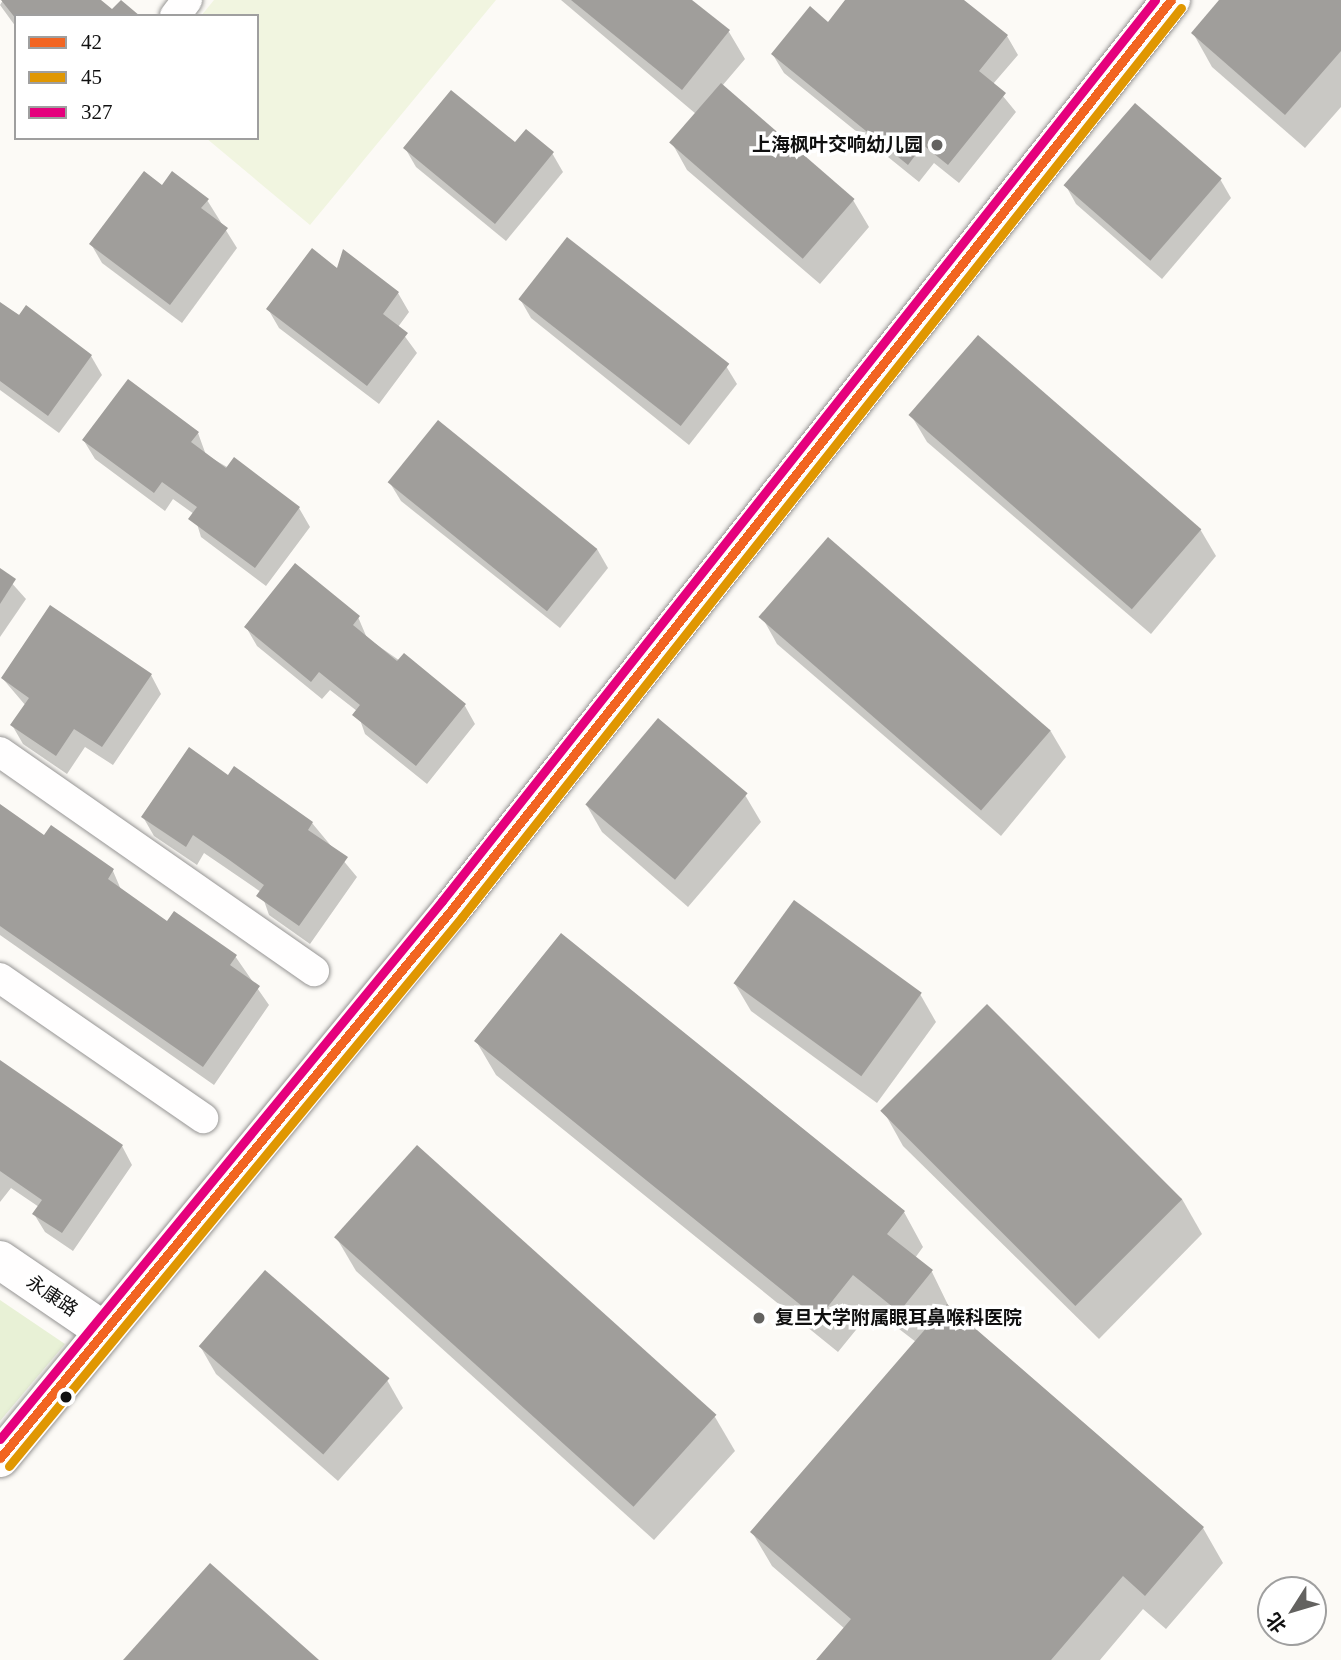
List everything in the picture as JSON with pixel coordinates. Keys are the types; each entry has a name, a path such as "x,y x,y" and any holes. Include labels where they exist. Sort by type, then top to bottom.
{"street":[{"path":"0,1458 461,898 1171,0"},
{"name":"永康路","path":"0,1261 104,1331"}],"lane":[{"path":"0,752 314,971"},
{"path":"0,978 203,1118"}],"green space":[{"path":"214,0 496,0 310,225 208,140 259,140 259,14 203,14"},
{"path":"0,1300 65,1344 0,1421"}],"building":[{"path":"1,0 101,0 112,9 121,0 138,14 14,14 14,16"},
{"path":"571,0 692,0 730,30 682,90"},
{"path":"845,0 964,0 1008,35 979,71 1006,93 948,165 923,145 908,165 771,54 810,6 828,22"},
{"path":"1219,0 1341,0 1341,51 1285,115 1191,33"},
{"path":"721,83 855,199 803,259 669,143"},
{"path":"451,90 515,142 526,129 554,152 495,224 403,148"},
{"path":"1135,103 1222,178 1150,261 1063,185"},
{"path":"144,171 162,185 172,171 209,199 201,208 228,228 170,305 89,244"},
{"path":"567,237 729,364 681,426 518,299"},
{"path":"312,248 337,268 343,249 399,292 383,314 408,333 367,386 266,309"},
{"path":"0,302 19,315 26,305 92,355 48,416 0,381"},
{"path":"978,335 1201,529 1132,609 908,415"},
{"path":"128,379 199,432 191,442 226,468 234,457 300,507 255,568 188,519 197,507 162,482 154,493 82,440"},
{"path":"438,420 597,549 547,611 388,482"},
{"path":"828,537 1051,731 981,811 758,617"},
{"path":"295,563 360,616 353,625 397,661 404,653 466,704 416,766 352,715 360,705 319,672 311,682 244,627"},
{"path":"0,568 16,579 0,604"},
{"path":"50,605 152,674 102,747 74,729 56,756 10,725 29,698 1,678"},
{"path":"658,718 748,793 675,880 585,805"},
{"path":"189,747 228,775 234,766 313,822 308,830 348,857 299,926 256,896 264,885 228,859 193,835 186,847 141,817"},
{"path":"0,804 44,835 51,825 114,869 108,879 167,921 174,911 237,955 230,965 260,986 203,1067 0,926"},
{"path":"794,900 922,993 861,1076 733,983"},
{"path":"561,933 905,1211 887,1234 933,1270 899,1312 853,1275 818,1319 474,1041"},
{"path":"987,1004 1182,1199 1075,1306 880,1111"},
{"path":"0,1060 123,1145 62,1233 32,1214 42,1200 0,1171"},
{"path":"417,1145 716,1415 634,1507 334,1237"},
{"path":"265,1270 390,1378 323,1454 199,1346"},
{"path":"947,1304 1204,1527 1145,1596 1123,1576 1051,1660 816,1660 851,1619 750,1532"},
{"path":"210,1563 319,1660 123,1660"}],"transit line":[{"name":"327","path":"0,1439 442,901 1155,0"},
{"name":"42","path":"0,1458 452,909 1171,0"},
{"name":"45","path":"9,1466 462,917 1181,8"}],"place":[{"name":"上海枫叶交响幼儿园","path":"937,145"},
{"name":"复旦大学附属眼耳鼻喉科医院","path":"759,1318"}]}
